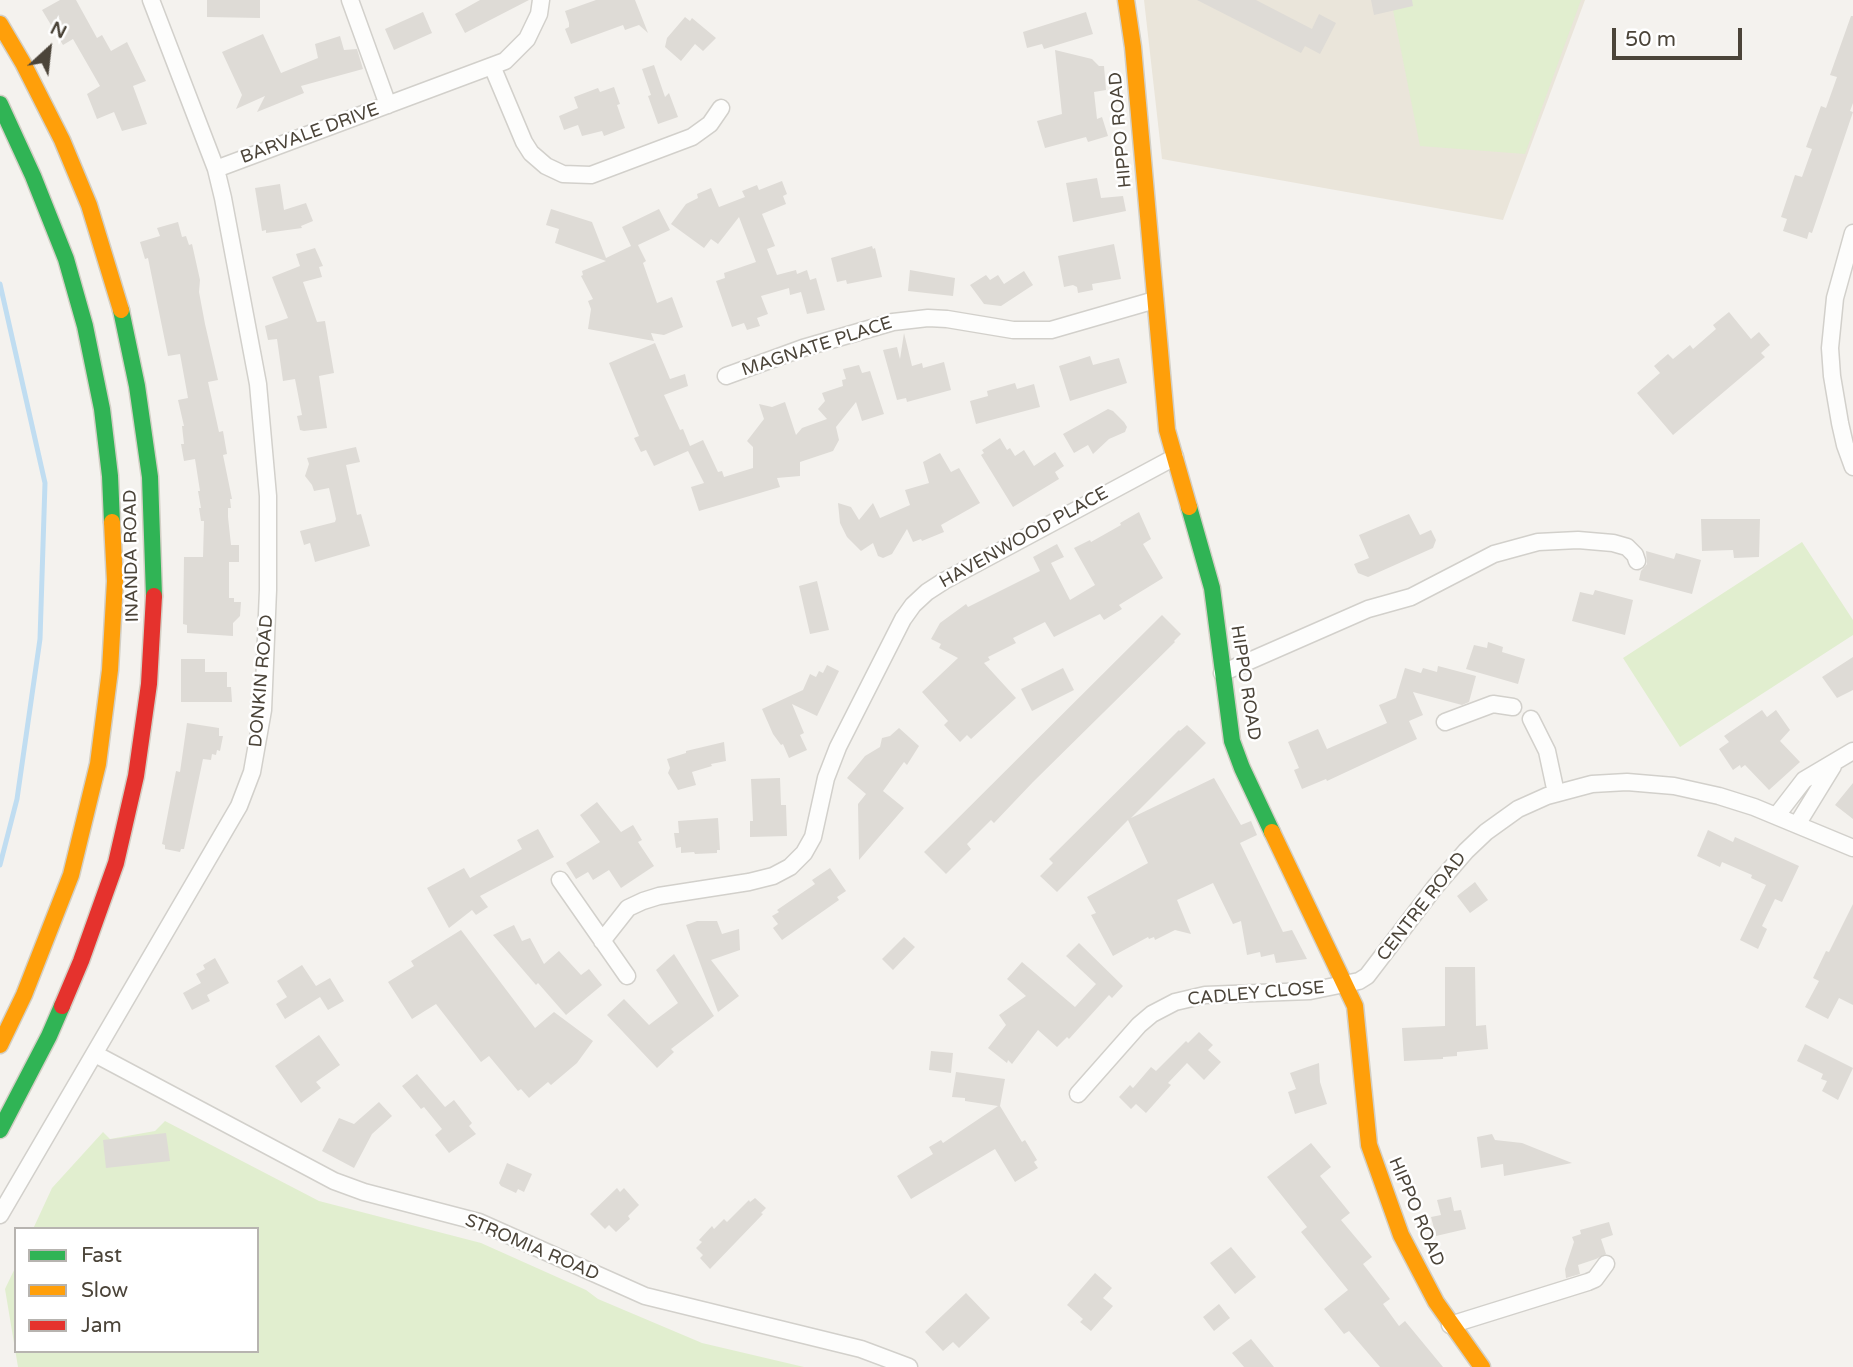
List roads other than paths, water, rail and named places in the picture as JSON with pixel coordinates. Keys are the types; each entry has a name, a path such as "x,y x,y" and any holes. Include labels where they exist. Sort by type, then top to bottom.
{"main road":[{"name":"HIPPO ROAD","path":"1126,0 1133,47 1167,430 1212,588 1233,741 1242,768 1346,983 1357,1013 1363,1097 1373,1159 1409,1253 1450,1325 1482,1367"},
{"name":"INANDA ROAD","path":"0,24 62,140 89,205 119,300 137,386 150,477 155,579 149,684 136,776 116,863 81,961 49,1036 1,1128"},
{"name":"INANDA ROAD","path":"0,104 33,176 66,259 85,326 102,409 115,581 110,670 98,764 64,895 0,1045"}],"street":[{"path":"151,0 216,169"},
{"path":"350,0 388,105"},
{"name":"BARVALE DRIVE","path":"216,169 492,66 516,52 527,39 539,14 541,0"},
{"path":"492,66 531,153 546,166 563,174 591,175 692,137 710,124 721,108"},
{"name":"DONKIN ROAD","path":"0,1215 239,806 253,772 260,739 268,590 268,496 258,384 216,169"},
{"path":"1853,233 1835,298 1830,348 1840,423 1853,467"},
{"name":"MAGNATE PLACE","path":"726,376 803,348 893,322 928,318 1030,331 1051,330 1155,300"},
{"name":"HAVENWOOD PLACE","path":"602,941 628,908 643,901 749,882 773,876 790,867 804,853 813,837 826,778 835,753 903,619 913,605 944,581 1175,457"},
{"path":"1222,673 1368,609 1411,597 1494,554 1538,542 1578,540 1612,543 1627,547 1637,561"},
{"path":"1445,722 1493,704 1513,708"},
{"path":"1531,719 1547,751 1556,793"},
{"path":"1777,815 1804,780 1853,751"},
{"path":"1798,823 1836,761"},
{"name":"CENTRE ROAD","path":"1346,983 1359,981 1373,970 1441,880 1486,832 1518,809 1556,793 1592,784 1674,786 1719,796 1777,815 1853,848"},
{"path":"560,880 627,976"},
{"name":"CADLEY CLOSE","path":"1078,1094 1139,1025 1152,1014 1175,1002 1205,995 1310,991 1346,983"},
{"name":"STROMIA ROAD","path":"95,1054 334,1181 364,1192 480,1222 645,1296 861,1349 909,1367"},
{"path":"1450,1325 1588,1282 1595,1279 1606,1265"}],"waterway":[{"path":"0,284 45,483 40,639 17,799 0,865"}]}
